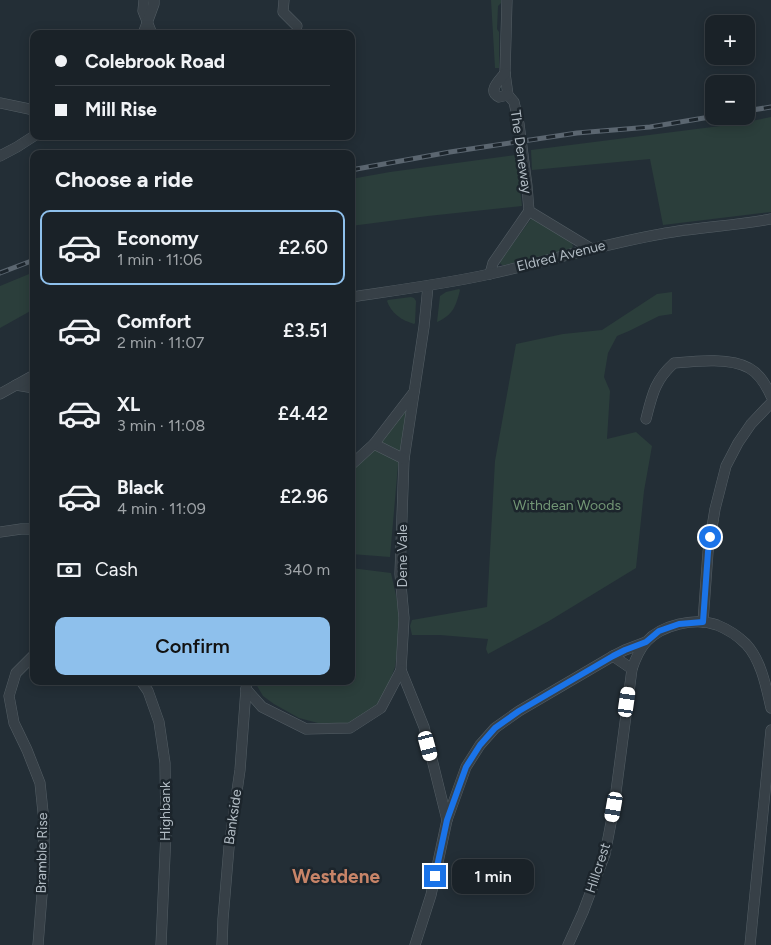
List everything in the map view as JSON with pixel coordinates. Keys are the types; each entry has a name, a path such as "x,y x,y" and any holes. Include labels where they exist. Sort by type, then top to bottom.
{"street":[{"path":"144,0 143,11 150,30"},
{"path":"144,30 154,0"},
{"path":"284,0 283,12 297,26"},
{"name":"The Deneway","path":"490,274 493,263 529,211 520,124 514,102 508,94 504,73 507,0"},
{"path":"0,103 30,109"},
{"path":"0,156 30,139"},
{"name":"The Deneway","path":"529,211 590,248"},
{"name":"Eldred Avenue","path":"355,296 428,286 490,274 590,248 662,234 771,219"},
{"name":"Dene Vale","path":"428,286 424,327 404,458 400,574 404,618 401,670 424,727 447,820"},
{"path":"646,419 655,386 667,369 674,363 721,362 740,364 750,368 758,375 765,383 771,396"},
{"path":"0,394 30,378"},
{"path":"16,385 30,387"},
{"path":"355,461 374,444 415,391"},
{"path":"703,622 708,552 715,509 726,466 751,424 771,403"},
{"path":"374,444 404,458"},
{"path":"0,532 30,529"},
{"path":"415,945 431,895 447,820 466,767 480,745 495,728 519,711 613,656 646,642 659,631 679,624 703,622 716,625 731,632 746,644 758,663 766,685 771,708"},
{"name":"Hillcrest","path":"568,945 605,854 614,807 632,669 636,656 646,642"},
{"path":"613,656 632,669"},
{"name":"Bramble Rise","path":"30,659 16,672 9,696 14,723 40,783 44,822 44,869 38,945"},
{"path":"246,685 262,707 306,729 350,728 381,708 401,670"},
{"name":"Highbank","path":"144,685 148,691 159,722 165,763 166,832 161,945"},
{"name":"Bankside","path":"222,945 229,847 240,770 246,685"},
{"path":"244,717 262,707"},
{"path":"750,945 771,730"},
{"path":"438,783 446,790 459,786"}],"green space":[{"path":"491,0 501,0 498,6 497,29 499,32 499,68 495,68"},
{"path":"771,117 771,212 663,225 650,159 532,170 531,150 728,125 755,125 755,120"},
{"path":"516,155 522,206 355,225 355,178"},
{"path":"531,219 534,219 572,243 573,247 502,265 500,263 501,260"},
{"path":"30,274 30,311 0,328 0,286"},
{"path":"459,289 459,296 453,309 447,316 437,322 440,296 446,292"},
{"name":"Withdean Woods","path":"672,292 672,314 659,316 617,336 608,353 604,377 610,391 607,439 636,432 652,446 644,491 636,568 549,621 488,654 486,649 488,639 412,635 410,626 412,620 487,607 495,461 516,344 563,334 602,330 657,294"},
{"path":"411,297 416,301 414,324 397,316 387,301"},
{"path":"407,408 398,465 390,557 355,554 355,467 385,436"},
{"path":"355,568 391,573 399,609 399,637 395,667 388,686 379,702 370,711 346,725 318,723 299,718 263,696 257,685 355,685"}],"railway":[{"path":"755,110 771,107"},
{"path":"355,169 450,152 577,133 650,127 705,118"},
{"path":"0,273 30,262"}],"district":[{"name":"Westdene","path":"336,876"}],"route":[{"path":"435,876 447,820 466,767 480,745 495,728 519,711 613,656 646,642 659,631 679,624 703,622 710,537"}]}
